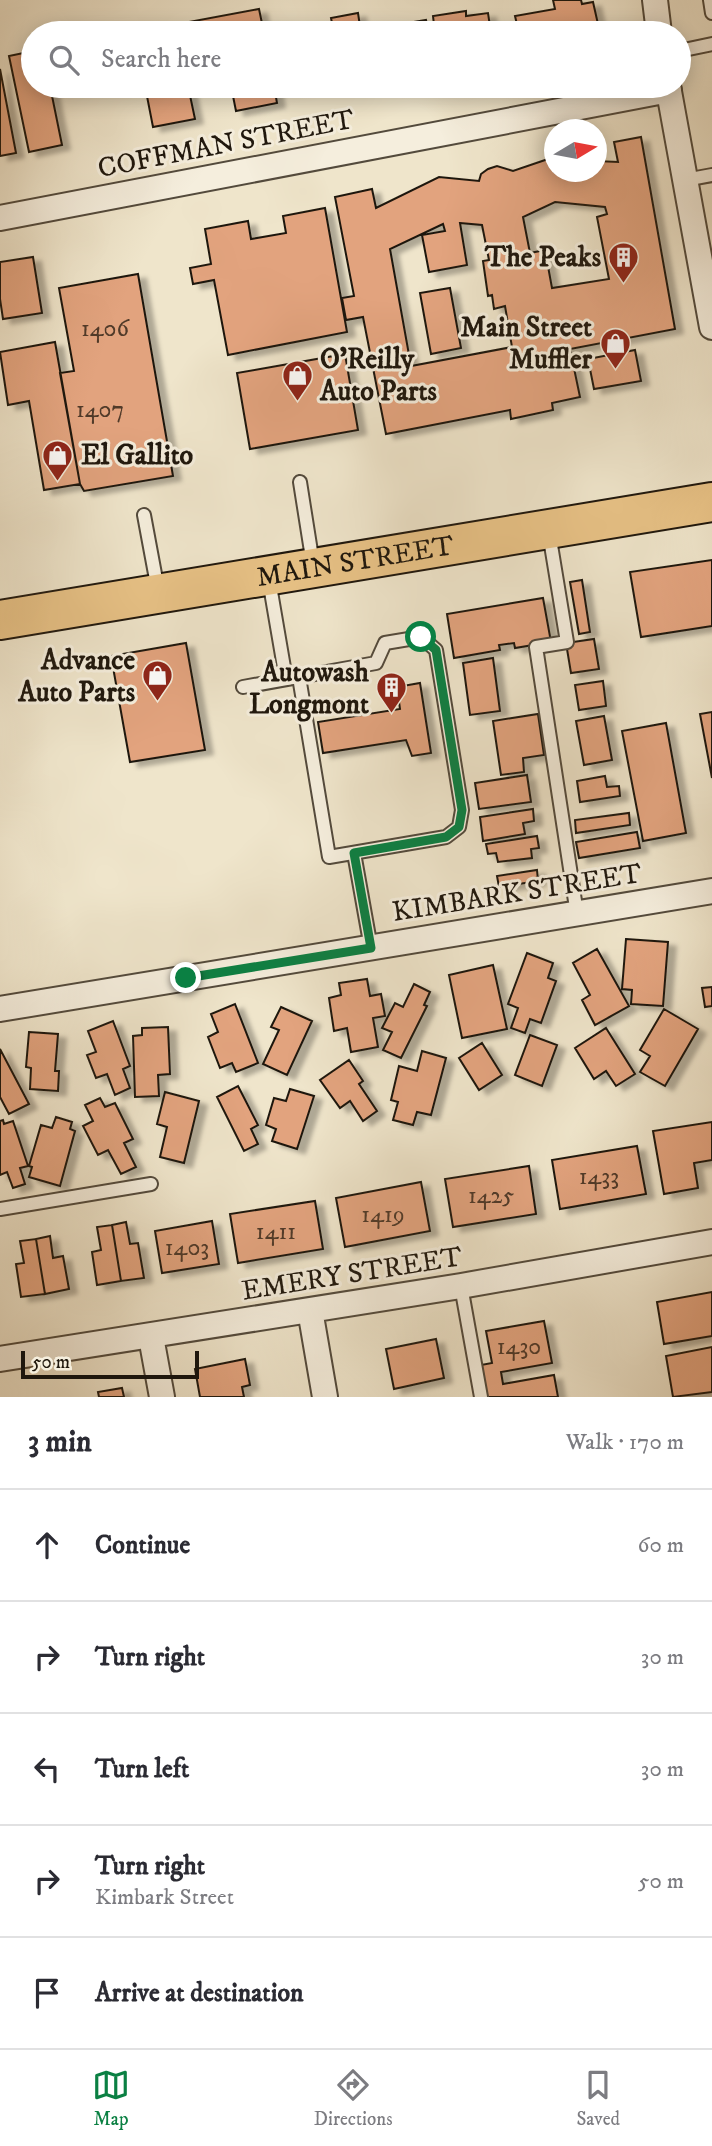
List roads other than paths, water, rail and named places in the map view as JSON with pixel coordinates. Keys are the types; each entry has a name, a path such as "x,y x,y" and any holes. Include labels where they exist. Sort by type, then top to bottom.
{"highway":[{"name":"MAIN STREET","path":"0,620 712,502"}],"street":[{"path":"655,0 658,21"},
{"name":"COFFMAN STREET","path":"0,218 617,98"},
{"path":"670,98 712,327"},
{"name":"KIMBARK STREET","path":"0,1009 712,891"},
{"name":"EMERY STREET","path":"0,1359 151,1337 712,1242"},
{"path":"310,1310 325,1397"},
{"path":"151,1337 162,1397"}],"lane":[{"path":"710,0 712,13"},
{"path":"691,48 712,44"},
{"path":"685,180 712,175"},
{"path":"300,482 314,568"},
{"path":"144,515 158,594"},
{"path":"548,529 567,642 536,647 577,914"},
{"path":"243,687 292,678 376,663 384,643 421,637 436,650 462,810 459,827 446,837 329,857 292,678 268,576"},
{"path":"354,853 371,948"},
{"path":"0,1209 151,1184"},
{"path":"461,1286 481,1397"}],"place":[{"name":"The Peaks","path":"624,284"},
{"name":"Main Street Muffler","path":"615,370"},
{"name":"O'Reilly Auto Parts","path":"297,402"},
{"name":"El Gallito","path":"58,482"},
{"name":"Advance Auto Parts","path":"158,703"},
{"name":"Autowash Longmont","path":"392,715"}]}
